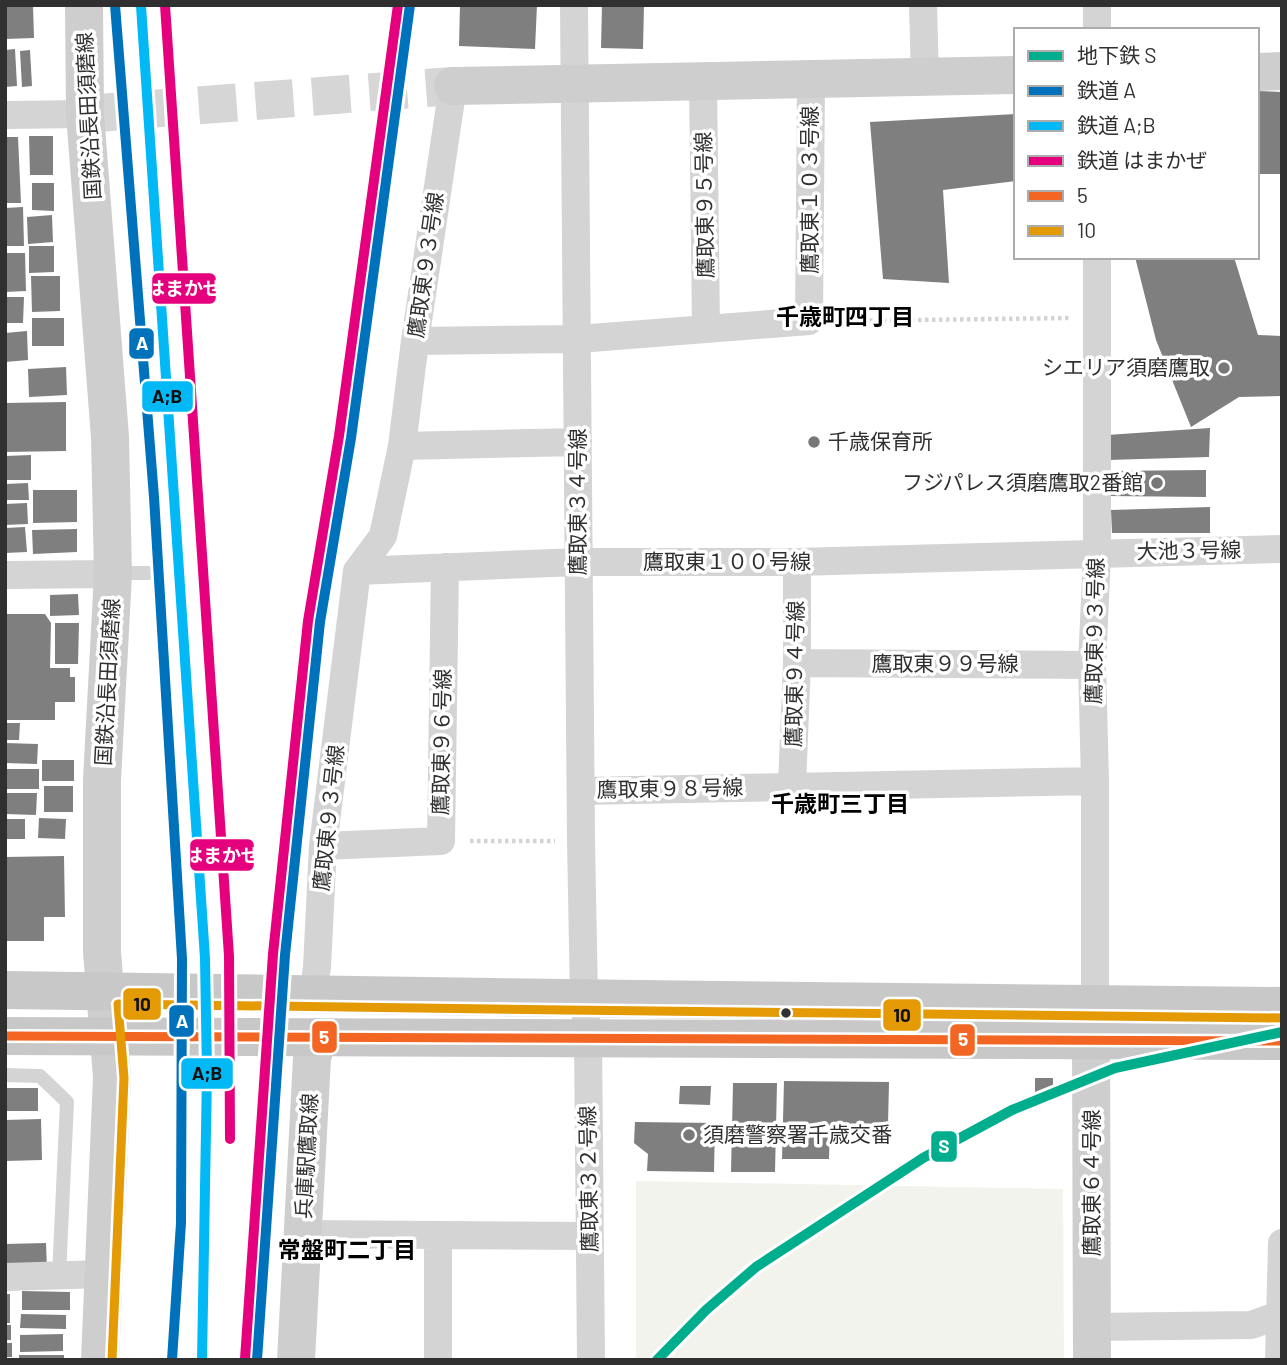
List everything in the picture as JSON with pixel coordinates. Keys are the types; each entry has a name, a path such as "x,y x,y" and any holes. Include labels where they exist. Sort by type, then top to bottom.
{"main road":[{"path":"5,990 584,998 1093,1023 1282,1041"},
{"path":"5,1035 587,1038 1093,1023 1282,1006"}],"street":[{"name":"国鉄沿長田須磨線","path":"84,5 85,114 110,437 131,573 103,780 102,952 112,1077 100,1360"},
{"name":"鷹取東３４号線","path":"574,5 584,998"},
{"path":"923,5 925,77"},
{"path":"1097,5 1097,28"},
{"path":"1259,72 1282,71"},
{"name":"鷹取東９３号線","path":"313,995 317,967 323,846 351,571 383,536 402,446 453,86 1014,75"},
{"name":"鷹取東１０３号線","path":"809,321 811,79"},
{"name":"鷹取東９５号線","path":"703,82 706,329"},
{"path":"5,115 85,114"},
{"name":"鷹取東９３号線","path":"1093,1023 1095,781 1092,665 1097,554 1097,259"},
{"path":"415,341 578,339 809,321"},
{"path":"402,446 578,442"},
{"name":"大池３号線","path":"1097,554 1282,550"},
{"name":"鷹取東１００号線","path":"351,571 579,562 797,562 1097,554"},
{"name":"鷹取東９４号線","path":"792,786 797,663 797,562"},
{"name":"鷹取東９６号線","path":"323,846 441,841 445,567"},
{"path":"5,575 131,573"},
{"name":"鷹取東９９号線","path":"797,663 1092,665"},
{"name":"鷹取東９８号線","path":"581,791 1095,781"},
{"name":"鷹取東３２号線","path":"584,998 587,1038 591,1360"},
{"name":"鷹取東６４号線","path":"1092,1344 1093,1023"},
{"name":"兵庫駅鷹取線","path":"296,1360 312,1058 317,1037"},
{"path":"302,1234 589,1236"},
{"path":"438,1235 438,1360"},
{"path":"1279,1360 1282,1243"},
{"path":"5,1277 104,1274"},
{"path":"1092,1344 1251,1325 1281,1314"}],"lane":[{"path":"5,1075 40,1076 67,1102 59,1276"}],"path":[{"path":"809,321 1097,318"},
{"path":"441,841 582,840"}],"shaded area":[{"path":"636,1181 1063,1189 1064,1360 636,1360"}],"building":[{"path":"5,5 33,5 34,38 5,39"},
{"path":"460,5 537,5 535,49 459,46"},
{"path":"602,5 644,5 643,49 601,48"},
{"path":"15,49 17,86 5,87 5,50"},
{"path":"30,50 32,86 22,87 20,51"},
{"path":"1259,91 1282,92 1282,174 1259,174"},
{"path":"1014,114 1014,181 943,190 949,283 883,279 870,122"},
{"path":"29,136 53,136 53,175 30,175"},
{"path":"5,137 18,137 21,203 5,203"},
{"path":"32,183 54,183 54,211 32,210"},
{"path":"23,207 24,246 5,246 5,208"},
{"path":"52,215 53,242 28,244 27,217"},
{"path":"29,246 54,246 54,272 29,273"},
{"path":"5,253 25,253 26,291 5,292"},
{"name":"シエリア須磨鷹取","path":"1136,259 1235,259 1258,335 1282,336 1282,396 1239,397 1191,427 1156,340"},
{"path":"31,276 60,276 60,311 32,312"},
{"path":"5,297 24,297 23,323 5,323"},
{"path":"32,318 64,318 64,346 32,346"},
{"path":"27,331 28,360 5,362 5,333"},
{"path":"66,367 67,395 29,397 28,369"},
{"path":"66,402 66,451 5,452 5,403"},
{"path":"1210,428 1209,457 1108,460 1107,435"},
{"path":"31,455 31,480 5,480 5,456"},
{"name":"フジパレス須磨鷹取2番館","path":"1206,470 1206,497 1107,496 1107,471"},
{"path":"28,483 29,500 5,500 5,484"},
{"path":"33,490 77,490 77,522 33,523"},
{"path":"27,503 28,524 5,525 5,504"},
{"path":"1210,507 1210,533 1112,533 1111,510"},
{"path":"25,527 27,552 5,553 5,528"},
{"path":"77,529 77,552 33,554 32,530"},
{"path":"78,594 79,615 50,616 50,595"},
{"path":"5,614 45,614 51,623 50,668 70,668 70,677 75,677 75,702 55,702 55,720 5,720"},
{"path":"55,623 79,623 78,664 55,664"},
{"path":"5,723 20,723 19,740 5,740"},
{"path":"5,743 38,744 37,764 5,763"},
{"path":"42,760 74,760 74,781 42,781"},
{"path":"5,769 39,769 39,789 5,789"},
{"path":"44,786 73,786 73,812 44,812"},
{"path":"5,793 37,793 36,815 5,814"},
{"path":"39,818 66,819 65,839 38,838"},
{"path":"5,819 25,819 25,839 5,839"},
{"path":"64,856 65,917 44,917 44,941 5,941 5,857"},
{"path":"1035,1078 1053,1078 1053,1095 1035,1094"},
{"path":"784,1081 889,1082 888,1124 861,1124 861,1141 841,1141 842,1124 830,1124 829,1159 782,1159"},
{"path":"733,1083 777,1083 775,1172 731,1172"},
{"path":"680,1086 711,1086 710,1105 679,1104"},
{"path":"5,1088 38,1088 38,1111 5,1111"},
{"path":"41,1119 42,1160 5,1161 5,1120"},
{"path":"635,1122 715,1123 714,1172 647,1171 648,1154 634,1143"},
{"path":"46,1243 47,1269 5,1271 5,1244"},
{"path":"22,1291 70,1292 70,1310 22,1310"},
{"path":"5,1294 10,1294 10,1323 5,1323"},
{"path":"21,1314 66,1315 66,1329 20,1328"},
{"path":"5,1325 11,1325 11,1340 5,1340"},
{"path":"63,1334 63,1351 20,1352 20,1335"},
{"path":"5,1343 12,1343 12,1357 5,1357"},
{"path":"19,1355 64,1355 64,1360 19,1360"}],"tunnel":[{"path":"85,114 453,86"}],"metro line":[{"name":"S","path":"657,1360 706,1310 756,1267 923,1158 1012,1110 1115,1068 1282,1032"}],"rail line":[{"name":"A","path":"115,5 154,497 182,959 181,1223 172,1360"},
{"name":"はまかぜ","path":"165,5 229,956 230,1139"},
{"name":"はまかぜ","path":"245,1359 273,954 308,621 339,436 398,5"},
{"name":"A","path":"257,1360 285,955 320,622 351,438 410,5"},
{"name":"A;B","path":"141,6 205,958 207,1073 202,1360"}],"transit line":[{"name":"10","path":"112,1360 124,1078 118,1004 1282,1018"},
{"name":"5","path":"5,1036 1282,1041"}],"place":[{"name":"シエリア須磨鷹取","path":"1224,368"},
{"name":"千歳保育所","path":"814,442"},
{"name":"フジパレス須磨鷹取2番館","path":"1157,483"},
{"name":"須磨警察署千歳交番","path":"689,1135"}],"district":[{"name":"千歳町四丁目","path":"845,317"},
{"name":"千歳町三丁目","path":"840,804"},
{"name":"常盤町二丁目","path":"347,1250"}]}
